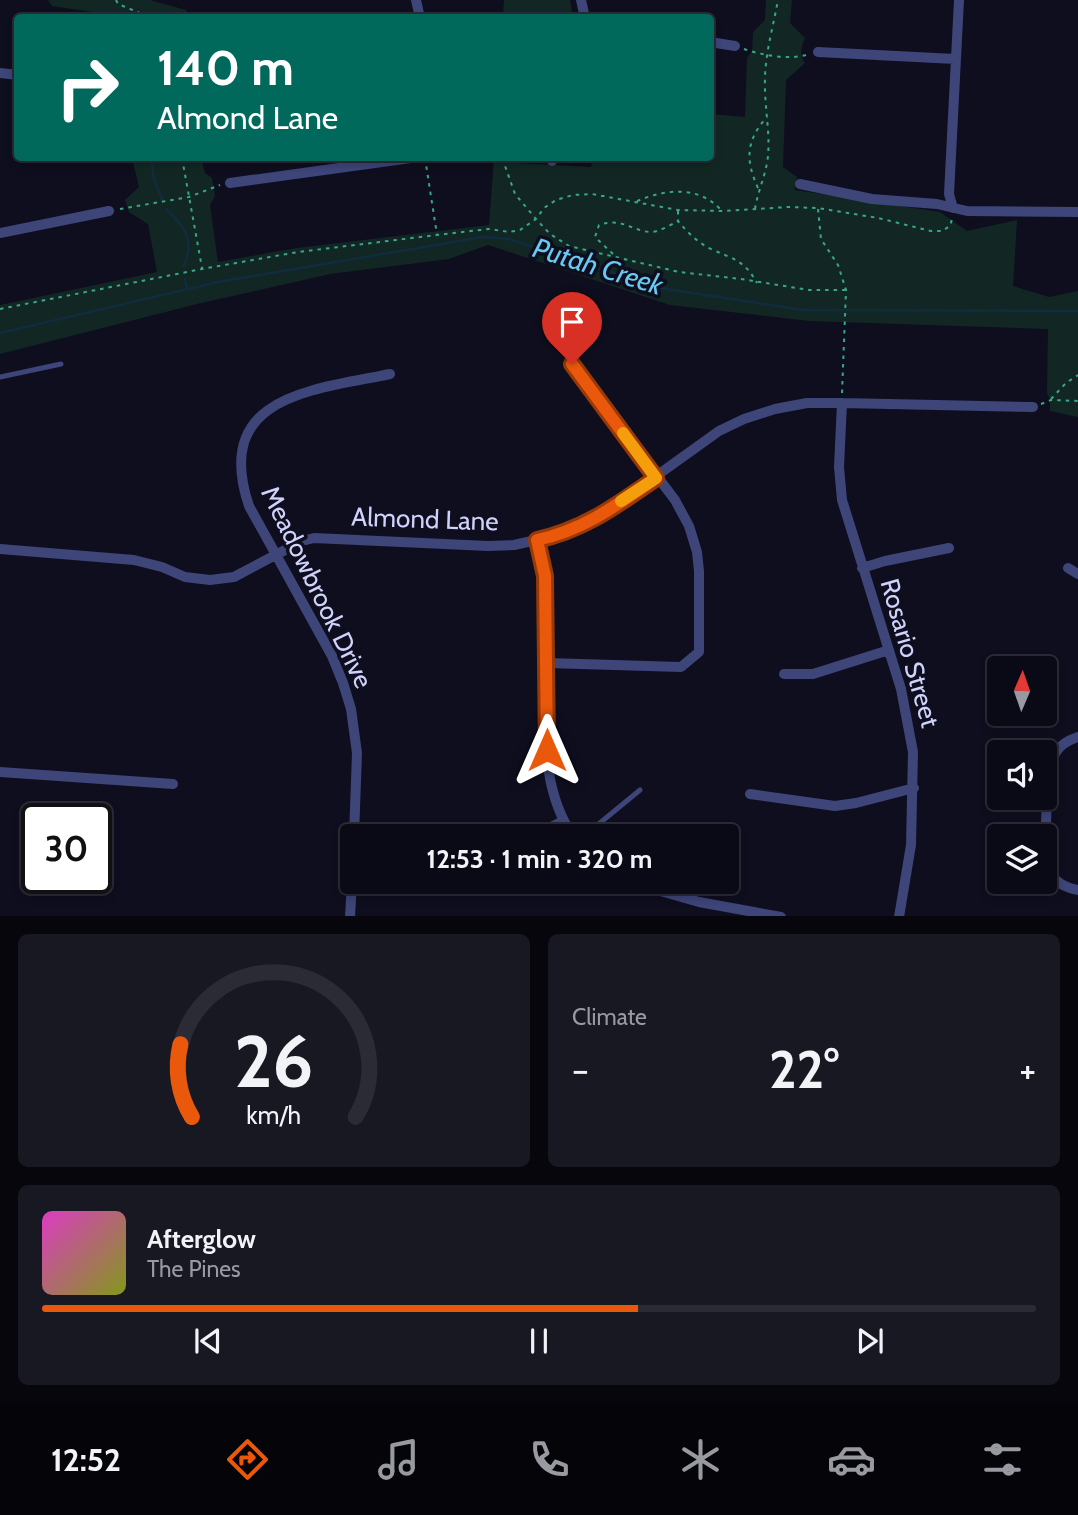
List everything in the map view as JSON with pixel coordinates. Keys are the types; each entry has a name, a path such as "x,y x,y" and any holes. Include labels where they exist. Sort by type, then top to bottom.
{"street":[{"path":"953,208 949,194 959,0"},
{"path":"714,43 735,46"},
{"path":"818,52 955,59"},
{"path":"230,183 389,161"},
{"path":"800,184 872,199 937,204 967,211 1078,212"},
{"path":"0,233 109,211"},
{"path":"547,663 681,667 699,652 699,571 697,552 689,526 675,500 572,364"},
{"name":"Meadowbrook Drive","path":"354,824 357,753 351,709 343,682 332,656 249,506 240,465 244,443 256,421 273,405 296,394 390,374"},
{"name":"Almond Lane","path":"0,549 134,560 185,577 210,580 234,577 302,541 314,538 514,545 563,534 599,517 719,432 744,419 775,410 807,404 842,403 1033,407"},
{"name":"Rosario Street","path":"842,403 839,467 842,500 889,650 909,722 913,752 911,845 899,916"},
{"path":"537,540 545,576 549,774 552,793 565,824"},
{"path":"863,568 949,548"},
{"path":"783,674 813,674 889,650"},
{"path":"1078,737 1061,745 1052,761 1045,854 1051,874 1058,882 1078,890"},
{"path":"0,772 173,784"},
{"path":"750,794 835,806 914,788"},
{"path":"557,824 563,821"},
{"path":"350,916 351,894"},
{"path":"671,894 699,902 781,916"}],"lane":[{"path":"0,377 61,364"},
{"path":"599,824 640,790"}],"path":[{"path":"116,0 118,4 142,14"},
{"path":"755,209 758,188 768,161 770,136 764,88 778,0"},
{"path":"735,46 757,53 796,58 818,52"},
{"path":"758,188 749,158 750,143 755,129 768,116"},
{"path":"183,161 202,269"},
{"path":"425,161 437,235"},
{"path":"504,161 515,194 550,234 569,246 678,272 809,290 846,290"},
{"path":"109,211 189,197 230,183"},
{"path":"636,202 657,193 690,192 709,200 723,211"},
{"path":"0,309 298,252 489,229 509,232 520,230 556,200 573,195 592,194 678,210 723,211 788,206 818,208 878,218 931,232 942,231 950,226 953,208"},
{"path":"818,208 821,239 838,265 846,290 842,331 842,403"},
{"path":"678,210 678,221 692,237 713,250 738,260 758,283"},
{"path":"614,256 594,237 599,225 630,224 648,232 657,231 678,221"},
{"path":"1051,400 1078,374"},
{"path":"1033,407 1051,400 1078,401"}],"green space":[{"path":"48,0 150,0 186,10 187,14 105,14 52,6"},
{"path":"504,0 570,0 572,14 503,14"},
{"path":"766,0 792,0 790,23 805,38 801,51 805,63 786,80 783,167 797,177 795,190 940,212 967,231 1017,220 1013,286 1049,297 1078,291 1078,417 1050,411 1047,394 1048,329 810,321 670,305 488,245 449,259 330,274 197,304 0,354 0,305 157,272 148,224 129,212 125,200 139,187 133,161 202,161 205,173 212,178 215,196 210,205 218,262 297,248 489,225 494,161 591,167 592,161 714,161 714,114 745,117 747,58 752,51 753,32 765,20"}],"waterway":[{"path":"152,161 153,176 162,199"},
{"path":"167,209 186,234 189,248 184,266"},
{"name":"Putah Creek","path":"0,333 218,282 483,237 509,239 660,288 803,310 1078,311"},
{"path":"185,279 187,289"}],"slow traffic":[{"path":"621,501 656,478 623,433"}],"route":[{"path":"547,750 545,576 537,540 563,534 599,517 656,478 572,364"}]}
